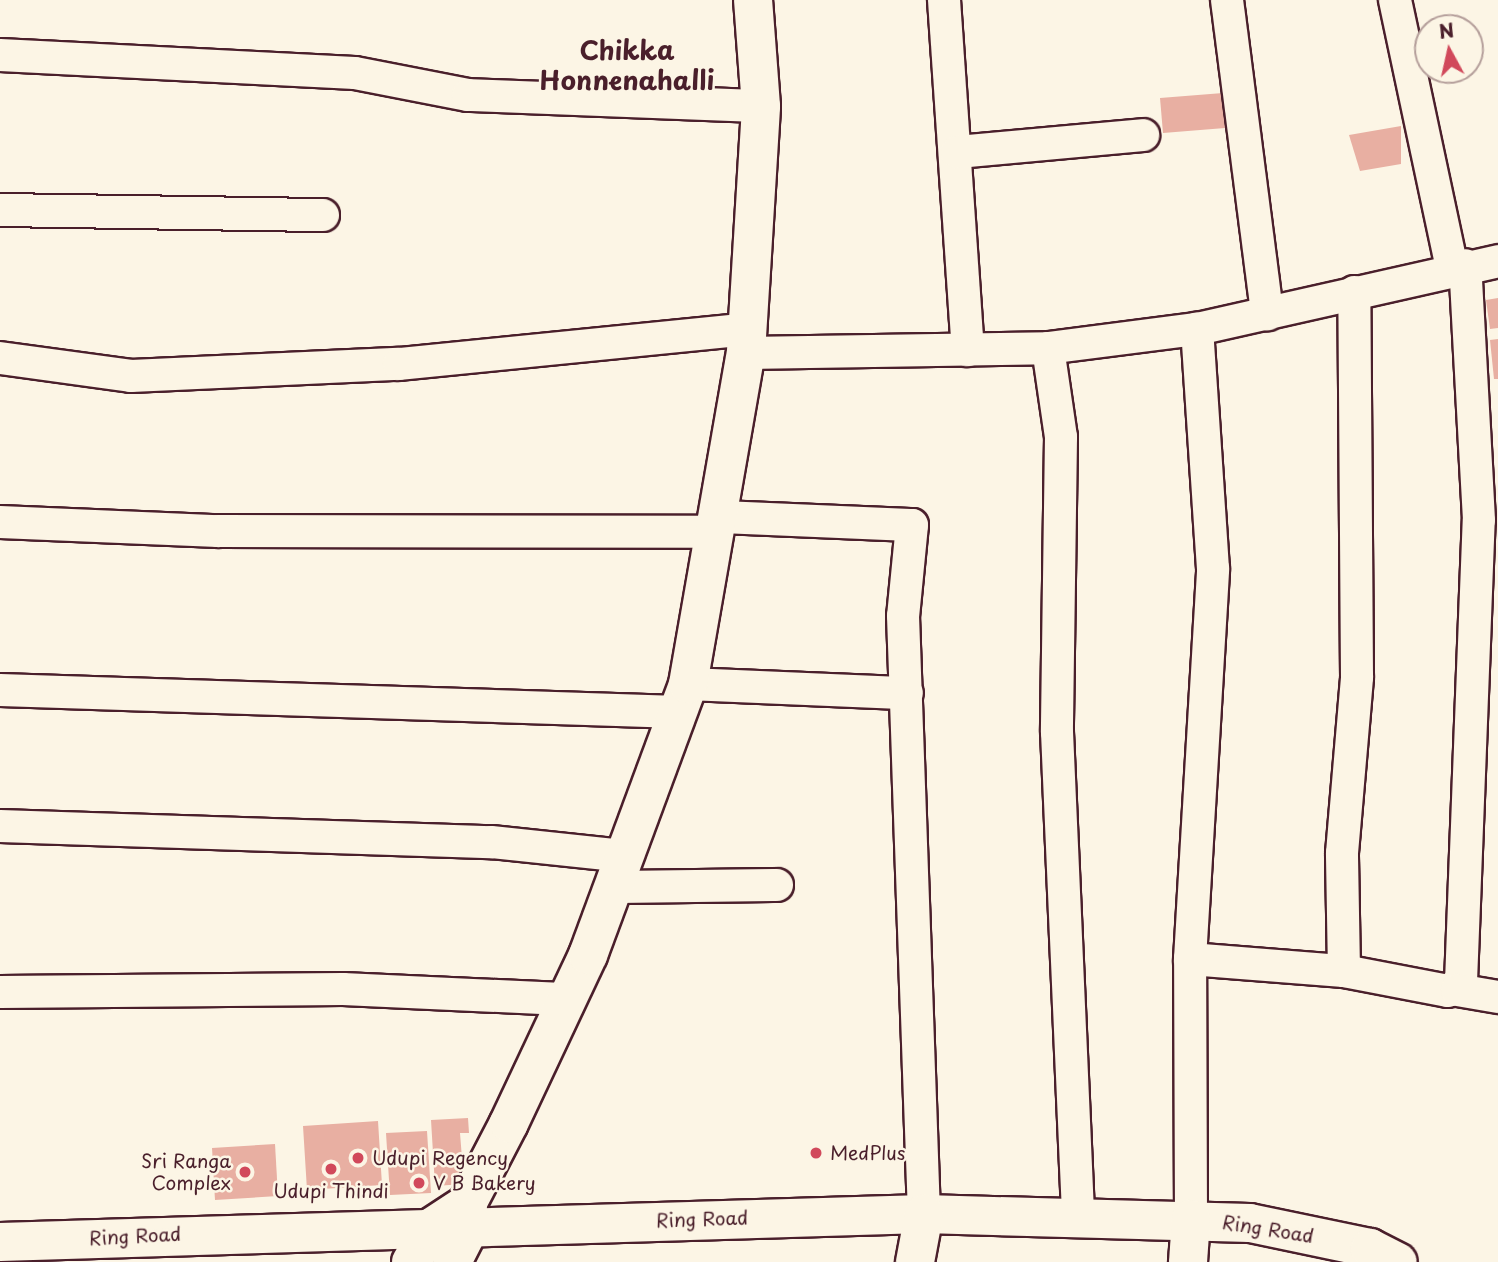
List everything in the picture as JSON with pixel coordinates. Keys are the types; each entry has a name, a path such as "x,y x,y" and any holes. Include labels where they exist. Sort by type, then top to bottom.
{"main road":[{"path":"452,1262 469,1216 620,872 684,698 719,525 747,341 761,106 753,0"},
{"path":"915,1262 924,1214"},
{"name":"Ring Road","path":"0,1242 432,1227 469,1216 1078,1216 1250,1223 1370,1248 1398,1262"},
{"path":"1188,1262 1191,1219"},
{"path":"411,1262 432,1227"}],"street":[{"path":"944,0 957,152 968,350"},
{"path":"1227,0 1267,314"},
{"path":"1395,0 1458,267 1479,520 1470,826 1457,990"},
{"path":"0,55 355,74 468,95 761,106"},
{"path":"957,152 1143,135"},
{"path":"0,210 323,215"},
{"path":"0,358 131,376 399,364 747,341 968,350 1048,348 1196,329 1458,267 1498,261"},
{"path":"1344,971 1342,853 1357,677 1354,292"},
{"path":"1191,1219 1190,959 1213,569 1196,329"},
{"path":"1048,348 1061,437 1057,732 1078,1216"},
{"path":"0,522 218,531 912,525 903,616 924,1214"},
{"path":"0,690 684,698 907,693"},
{"path":"0,826 491,842 620,872 777,885"},
{"path":"1190,959 1344,971 1498,996"},
{"path":"0,992 343,989 563,999"}],"building":[{"path":"1223,93 1225,128 1163,133 1160,98"},
{"path":"1401,126 1401,164 1360,171 1349,135"},
{"path":"1498,298 1498,328 1490,329 1486,300"},
{"path":"1498,339 1498,379 1494,379 1490,340"},
{"path":"468,1118 469,1133 460,1133 464,1184 435,1186 431,1120"},
{"path":"378,1121 382,1185 307,1190 303,1126"},
{"path":"427,1131 431,1193 390,1195 386,1133"},
{"name":"Sri Ranga Complex","path":"275,1144 278,1196 215,1200 212,1148"}],"place":[{"name":"MedPlus","path":"816,1153"},
{"name":"Udupi Regency","path":"358,1158"},
{"name":"Udupi Thindi","path":"331,1169"},
{"name":"Sri Ranga Complex","path":"245,1172"},
{"name":"V B Bakery","path":"419,1183"}],"district":[{"name":"Chikka Honnenahalli","path":"627,65"}]}
